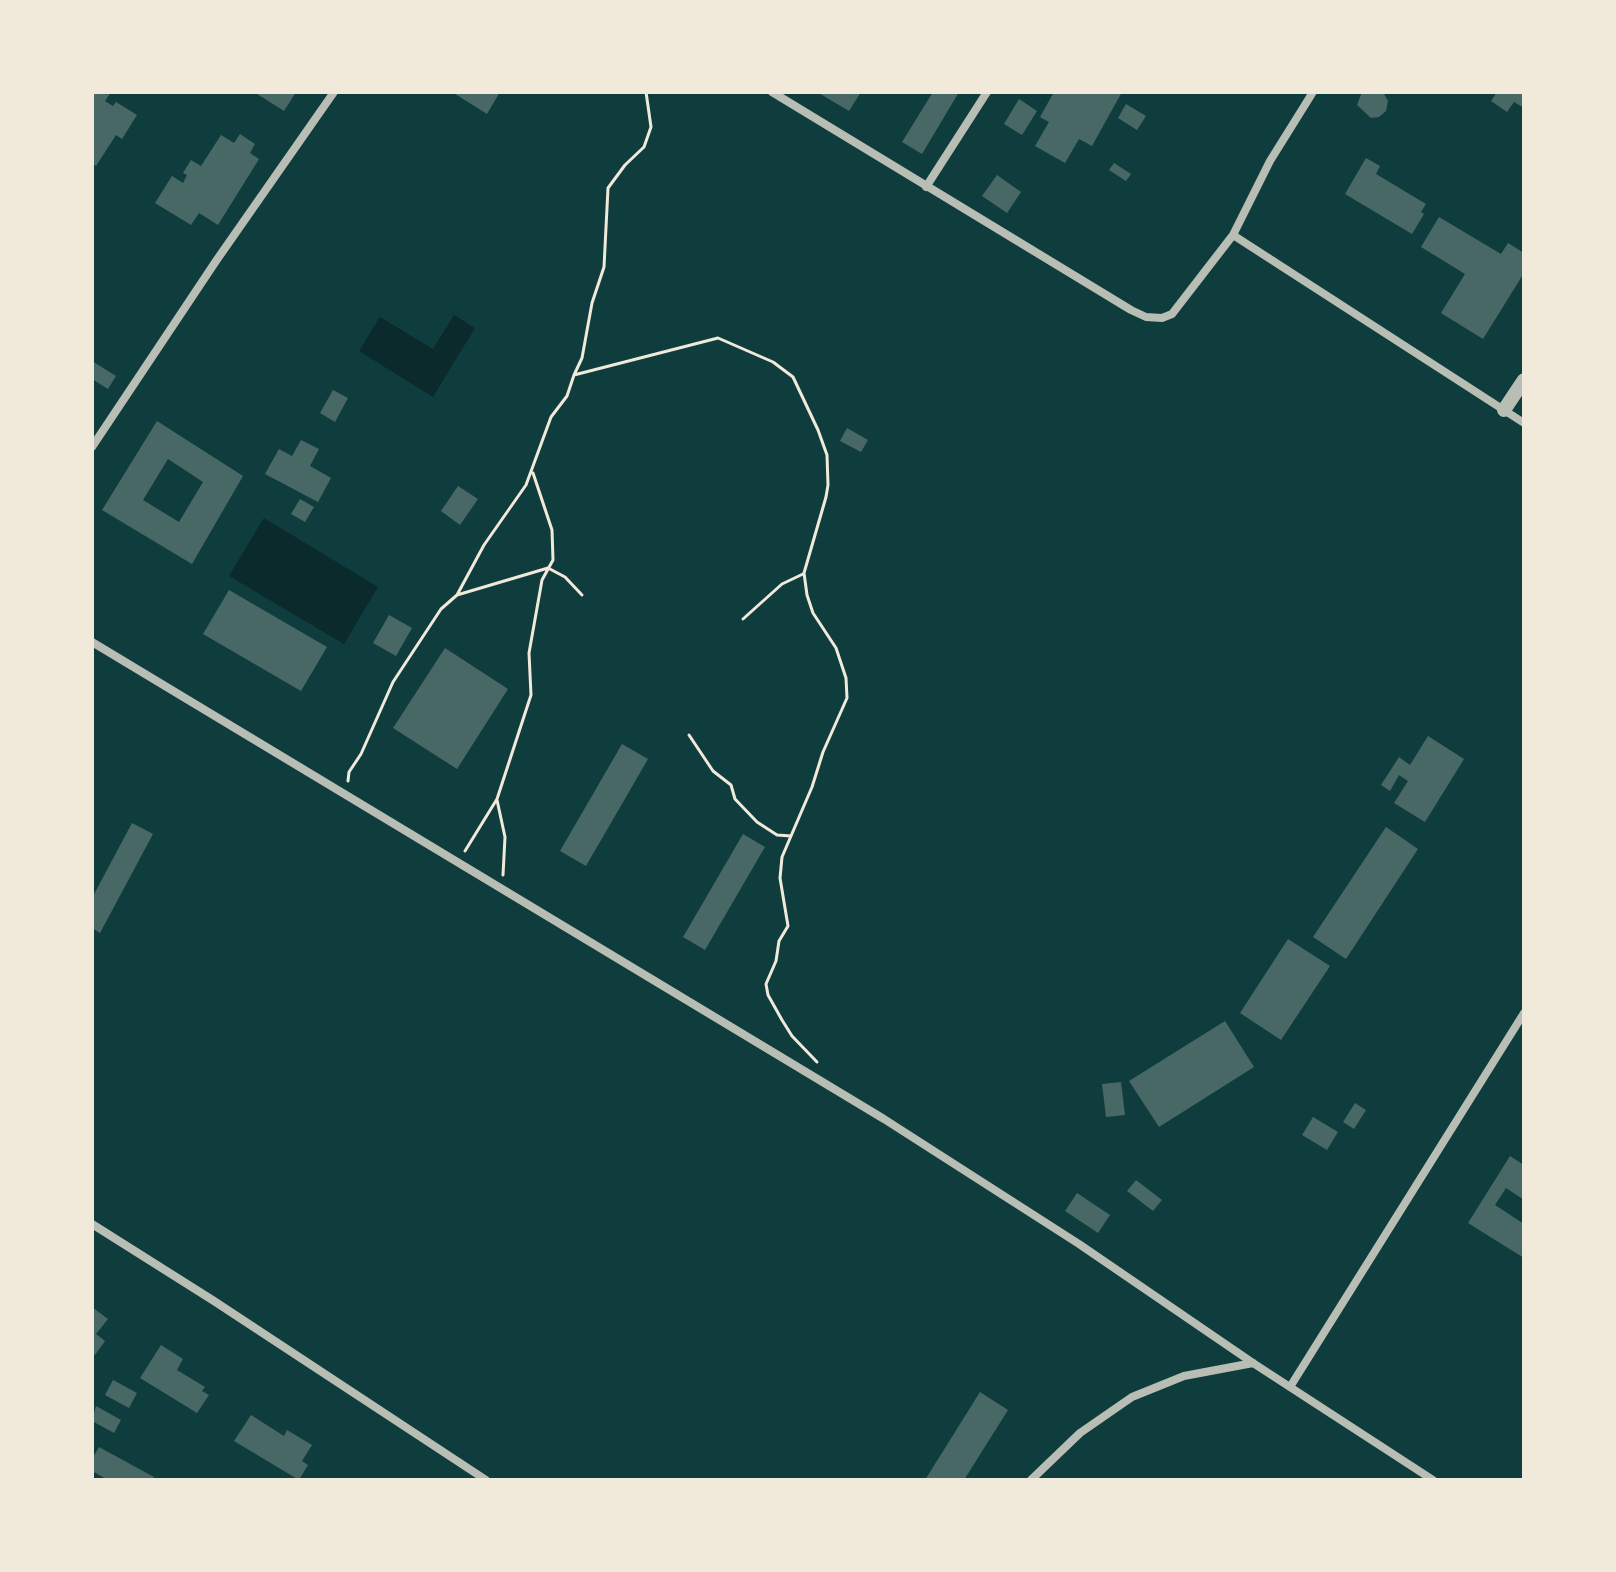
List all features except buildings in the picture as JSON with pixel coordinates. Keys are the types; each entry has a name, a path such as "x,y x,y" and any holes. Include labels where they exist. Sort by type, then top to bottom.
{"street":[{"path":"92,447 334,92"},
{"path":"772,92 1146,317 1162,318 1172,314 1233,235 1270,161 1313,92"},
{"path":"926,187 987,92"},
{"path":"1233,235 1524,423"},
{"path":"1504,410 1524,380"},
{"path":"92,642 830,1086 1079,1244 1253,1363 1433,1480"},
{"path":"1290,1387 1524,1013"},
{"path":"92,1224 486,1480"},
{"path":"1031,1480 1080,1433 1132,1397 1184,1376 1253,1363"}],"path":[{"path":"346,794 349,772 361,754 393,682 441,609 457,595 484,545 526,485 551,417 567,396 582,358 592,303 604,267 608,188 625,165 644,147 651,127 646,92"},
{"path":"574,375 718,338 773,362 793,377 818,430 827,455 828,485 804,573 813,613 836,648 846,678 847,698 782,857 780,878 788,926 779,941 776,961 766,984 768,995 792,1036 823,1069 830,1086"},
{"path":"460,862 497,799 531,695 529,653 542,580 553,560 552,530 532,470"},
{"path":"457,595 548,568 565,577 582,595"},
{"path":"743,619 782,584 804,573"},
{"path":"689,735 713,771 731,785 735,799 757,822 777,835 791,836"},
{"path":"497,799 505,837 502,887"}],"water":[{"path":"454,315 475,328 433,397 359,351 380,317 433,349"},
{"path":"264,518 378,587 344,644 229,576"}]}
